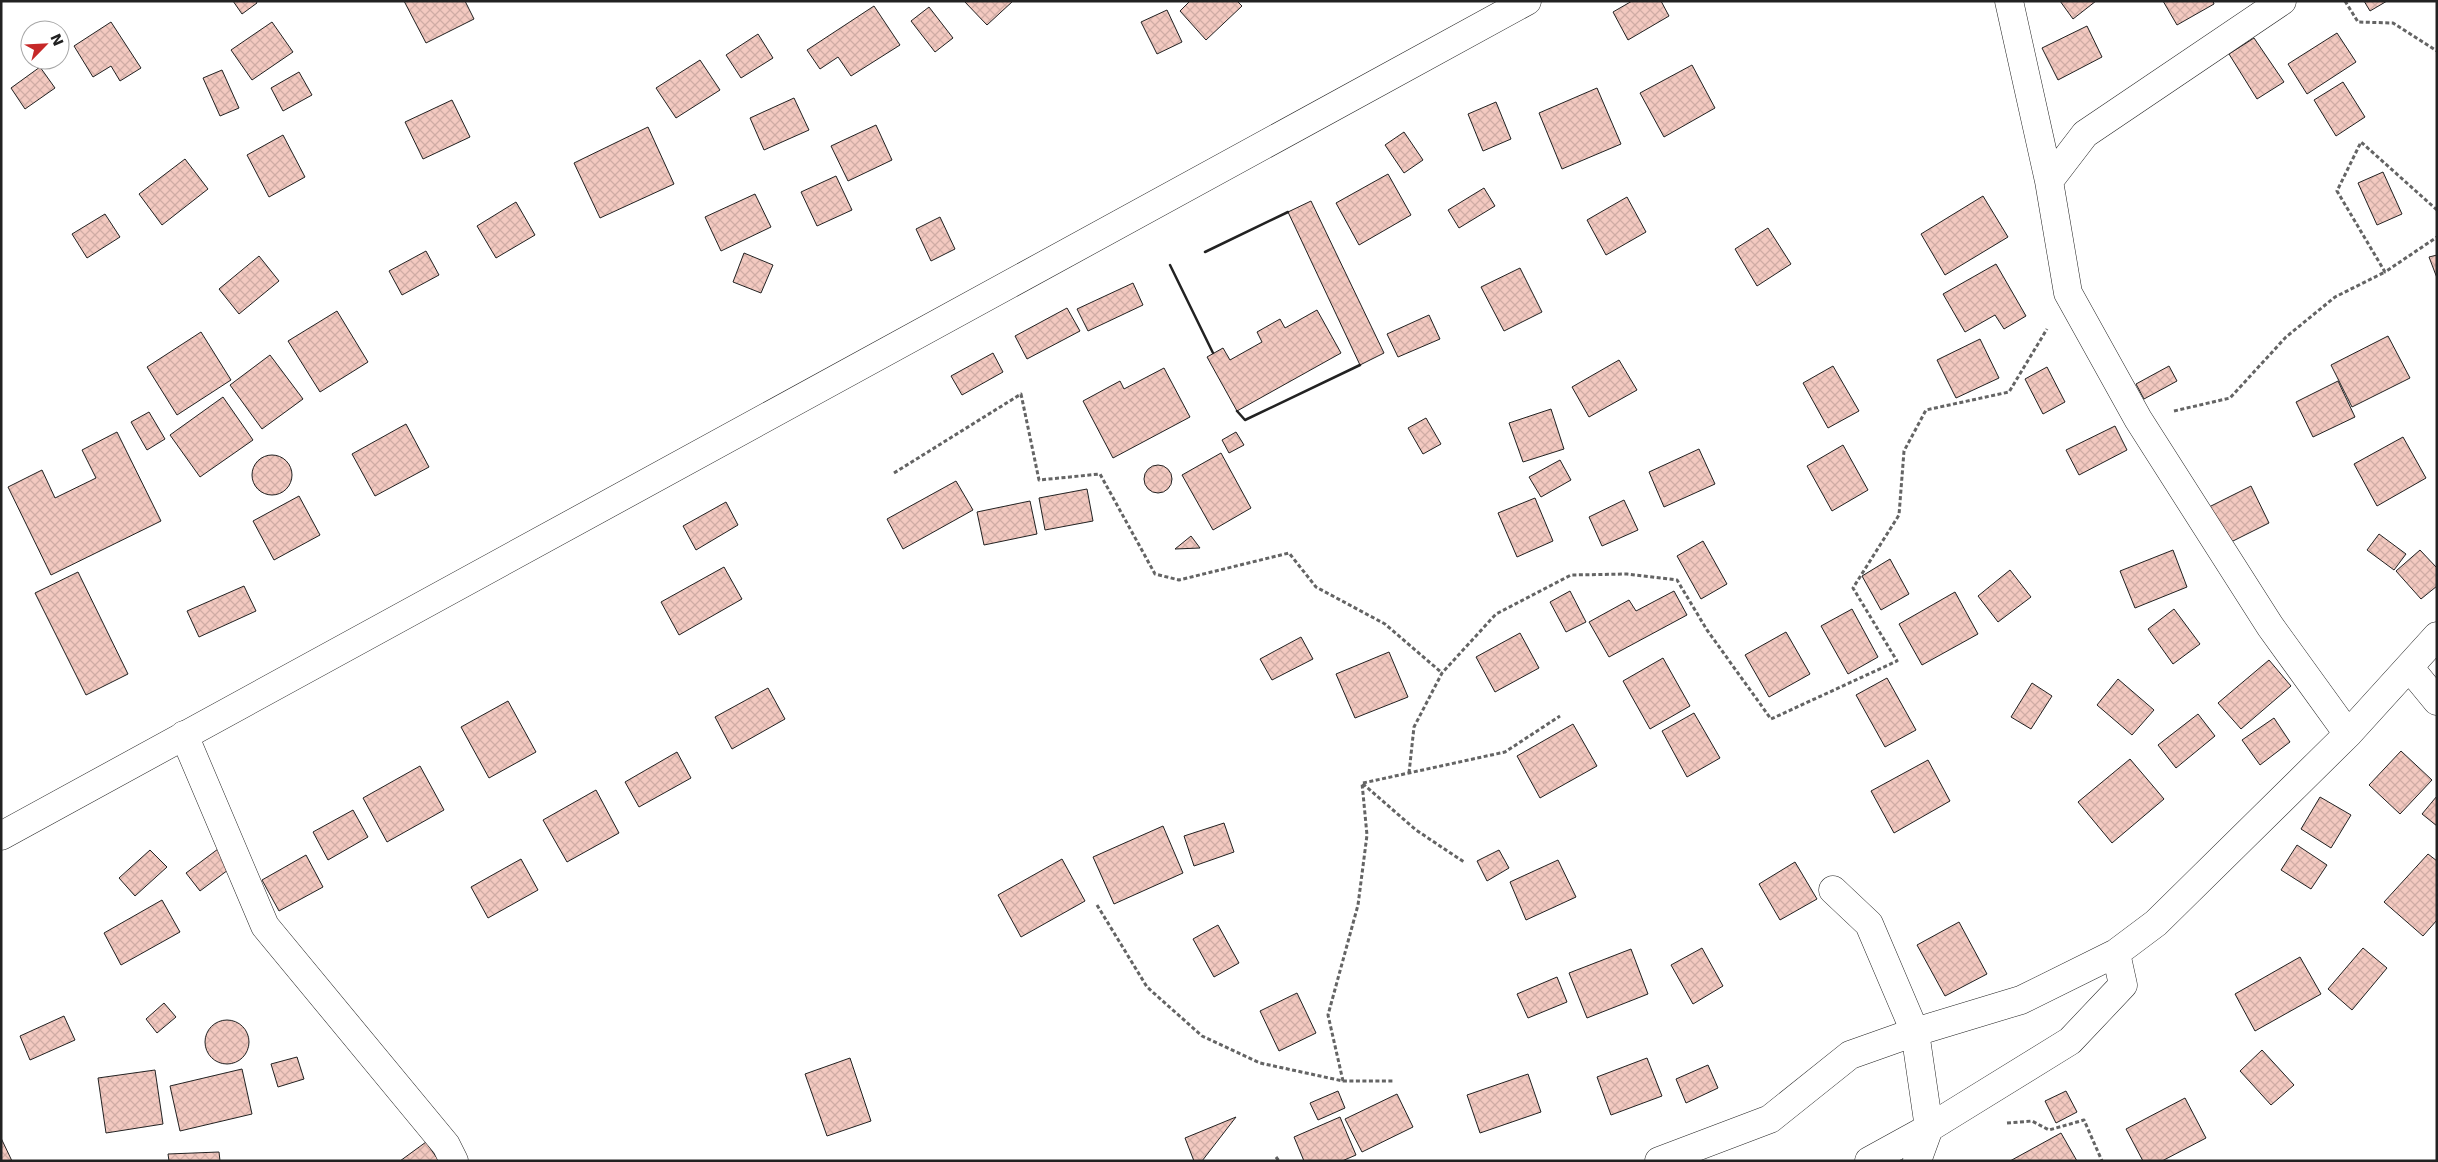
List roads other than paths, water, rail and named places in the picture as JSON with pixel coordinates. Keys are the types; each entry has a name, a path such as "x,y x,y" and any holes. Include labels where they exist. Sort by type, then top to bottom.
{"street":[{"path":"1,836 184,734 1527,1"},
{"path":"2010,1 2049,181 2068,293 2138,419 2270,626 2348,734"},
{"path":"2049,181 2085,134 2282,1"},
{"path":"1659,1161 1770,1119 1850,1055 1915,1032 2021,1000 2116,953 2156,923 2348,734 2437,636"},
{"path":"2409,667 2437,702"},
{"path":"184,734 265,926 446,1146 454,1161"},
{"path":"1833,890 1869,924 1915,1032 1929,1128 1917,1161"},
{"path":"1869,1161 1929,1128 2070,1041 2123,985 2116,953"}]}
